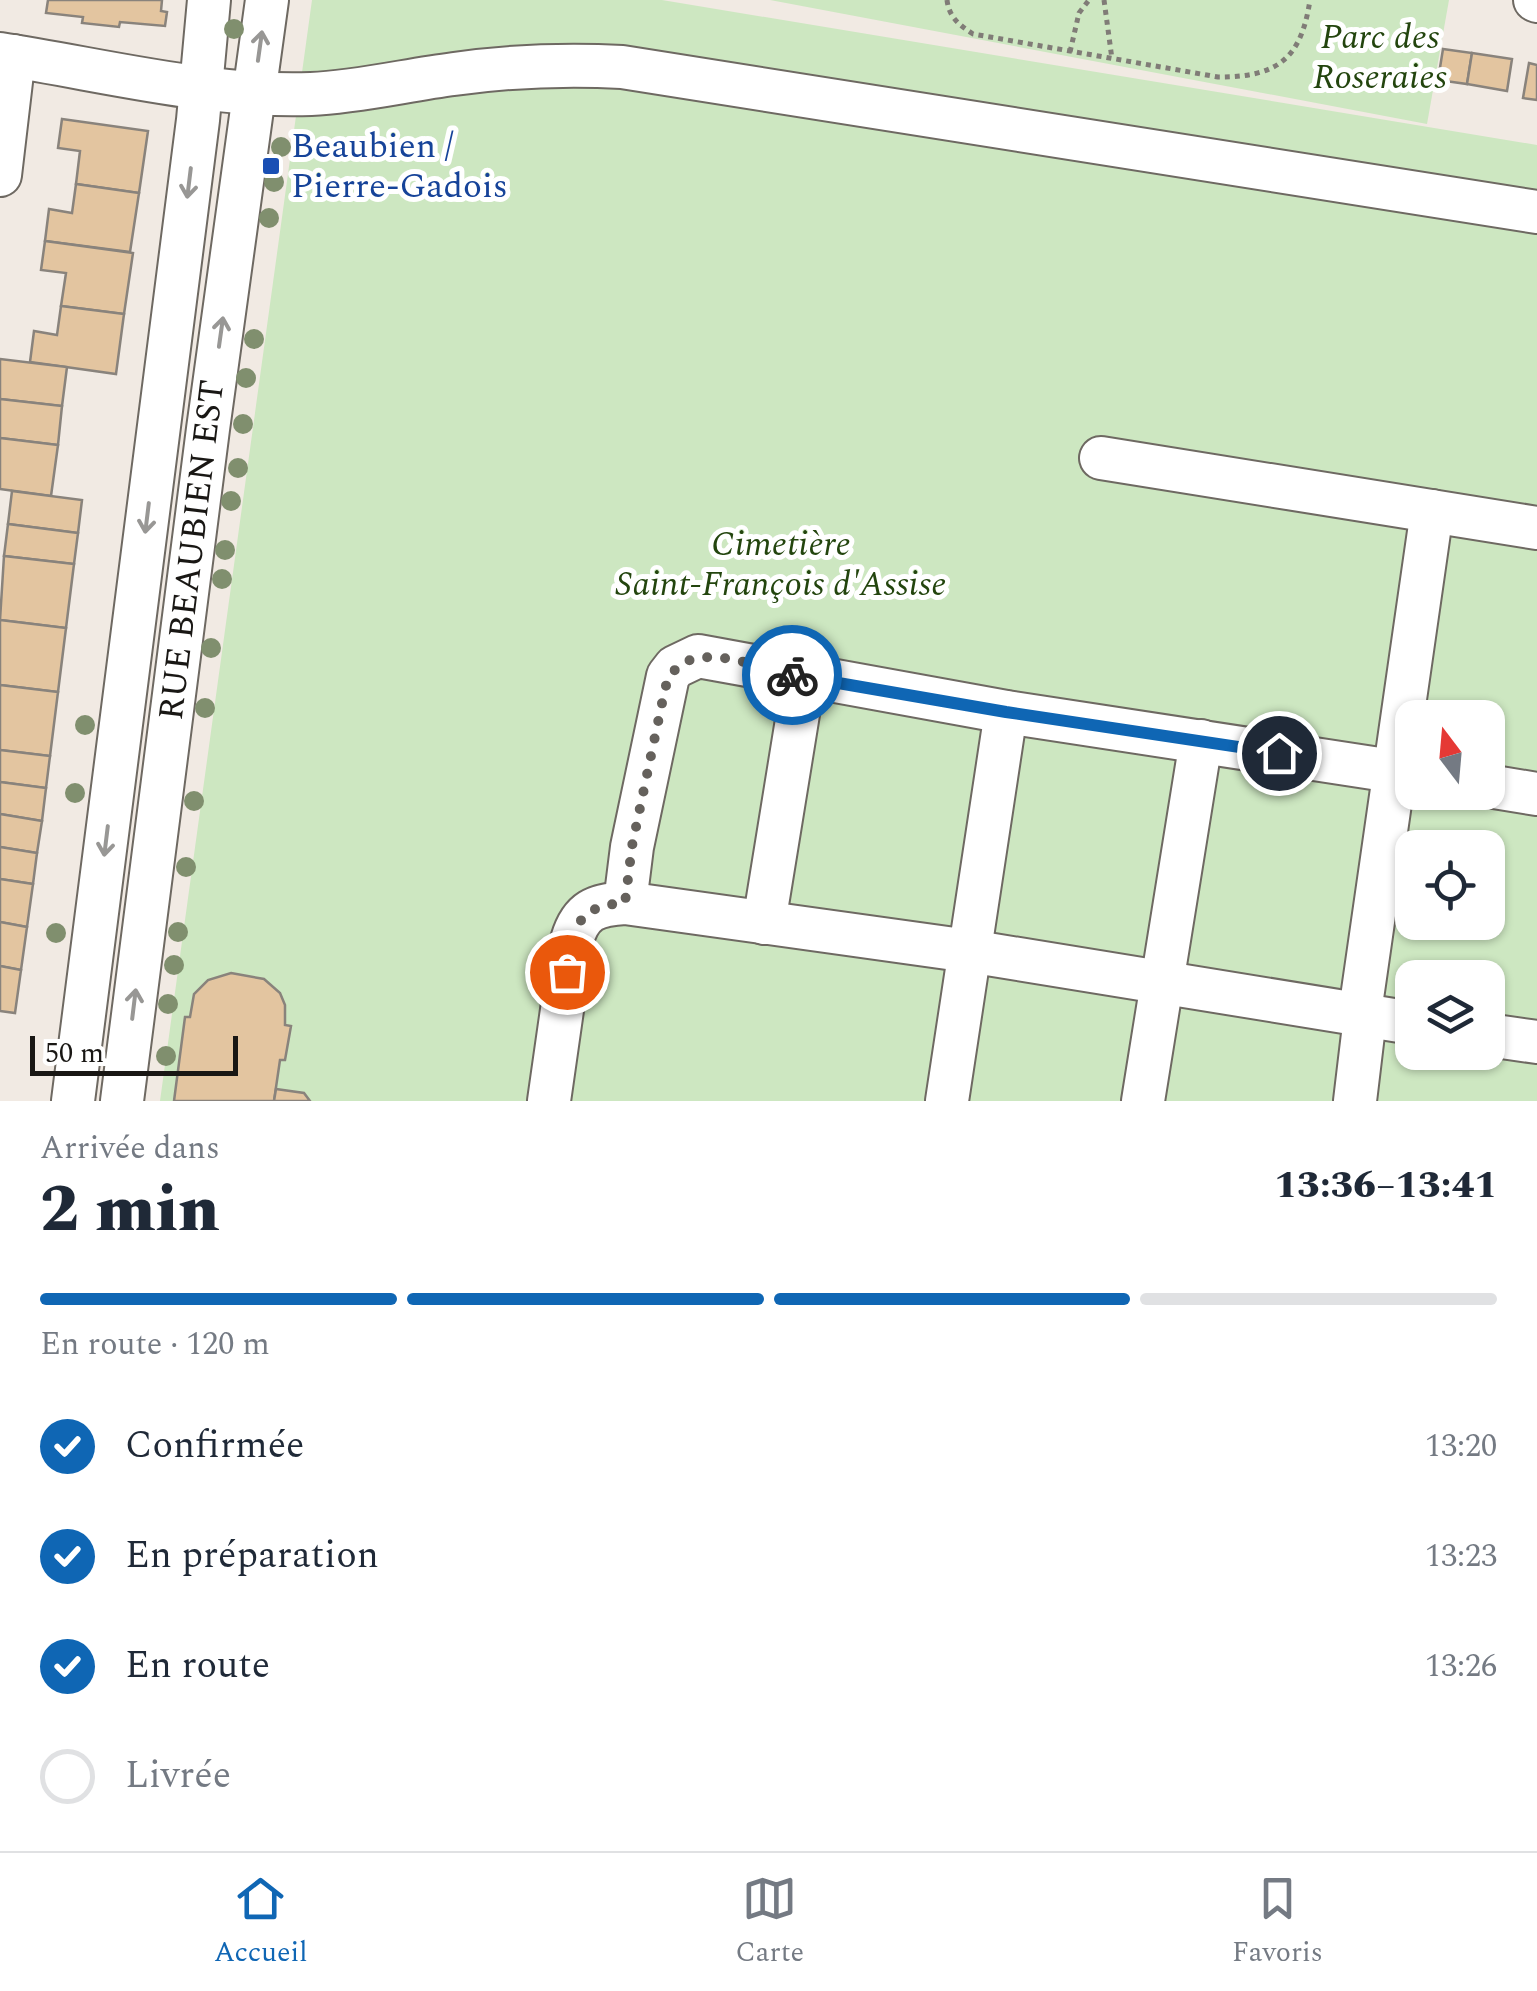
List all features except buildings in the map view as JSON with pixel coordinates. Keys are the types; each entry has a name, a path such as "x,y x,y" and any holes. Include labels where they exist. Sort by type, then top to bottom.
{"street":[{"name":"RUE BEAUBIEN EST","path":"73,1101 209,0"},
{"name":"RUE BEAUBIEN EST","path":"122,1101 267,0"},
{"path":"0,175 7,55 254,93 312,94 515,66 566,64 622,67 1537,212"},
{"path":"159,422 208,429"},
{"path":"1100,458 1537,528"},
{"path":"1412,700 1432,512"},
{"path":"625,903 632,846 665,689 675,667 698,656 1006,712 1395,772"},
{"path":"764,923 804,677"},
{"path":"947,1101 1006,712"},
{"path":"1144,1101 1201,742"},
{"path":"1505,789 1537,794"},
{"path":"1356,1101 1362,998 1397,810"},
{"path":"549,1101 572,940 577,923 604,904 625,903 969,951 1395,1020"},
{"path":"1505,1037 1537,1042"}],"path":[{"path":"947,0 948,12 958,25 973,34 1218,77 1254,74 1287,58 1302,40 1310,0"},
{"path":"1070,52 1079,14 1089,0"},
{"path":"1104,0 1112,59"}],"green space":[{"name":"Cimetière Saint-François d'Assise","path":"312,0 662,0 1537,145 1537,1101 160,1101"},
{"name":"Parc des Roseraies","path":"770,0 1449,0 1427,124"}],"way so far":[{"path":"567,972 577,923 604,904 625,903 632,846 668,676 675,667 698,656 792,675"}],"place":[{"name":"Beaubien / Pierre-Gadois","path":"271,166"}],"route":[{"path":"792,675 1279,753"}]}
